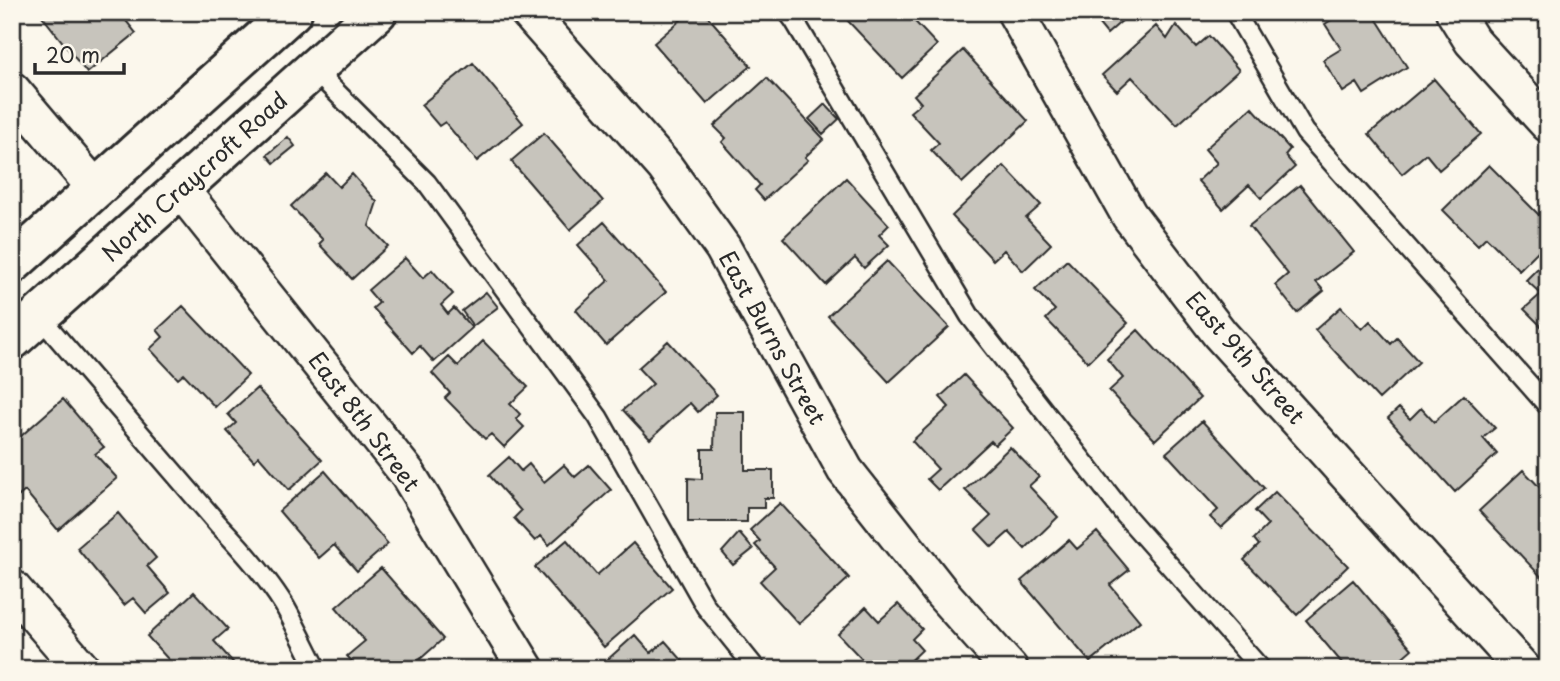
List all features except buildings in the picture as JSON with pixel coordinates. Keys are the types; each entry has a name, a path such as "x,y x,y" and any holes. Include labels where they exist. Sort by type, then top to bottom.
{"main road":[{"path":"12,264 292,12"},
{"name":"North Craycroft Road","path":"26,328 377,12"}],"street":[{"name":"East Burns Street","path":"528,12 665,167 723,248 845,470 941,592 1010,669"},
{"name":"East 9th Street","path":"1015,12 1129,215 1220,334 1523,669"},
{"path":"1454,12 1472,41 1548,124"},
{"path":"12,90 96,189"},
{"name":"East 8th Street","path":"181,190 407,474 526,669"},
{"path":"12,588 82,669"}],"lane":[{"path":"788,12 970,316 1125,515 1261,669"},
{"path":"1235,12 1305,132 1548,406"},
{"path":"314,70 426,183 443,205 598,417 706,607 756,669"},
{"path":"26,328 243,551 284,605 317,669"}]}
